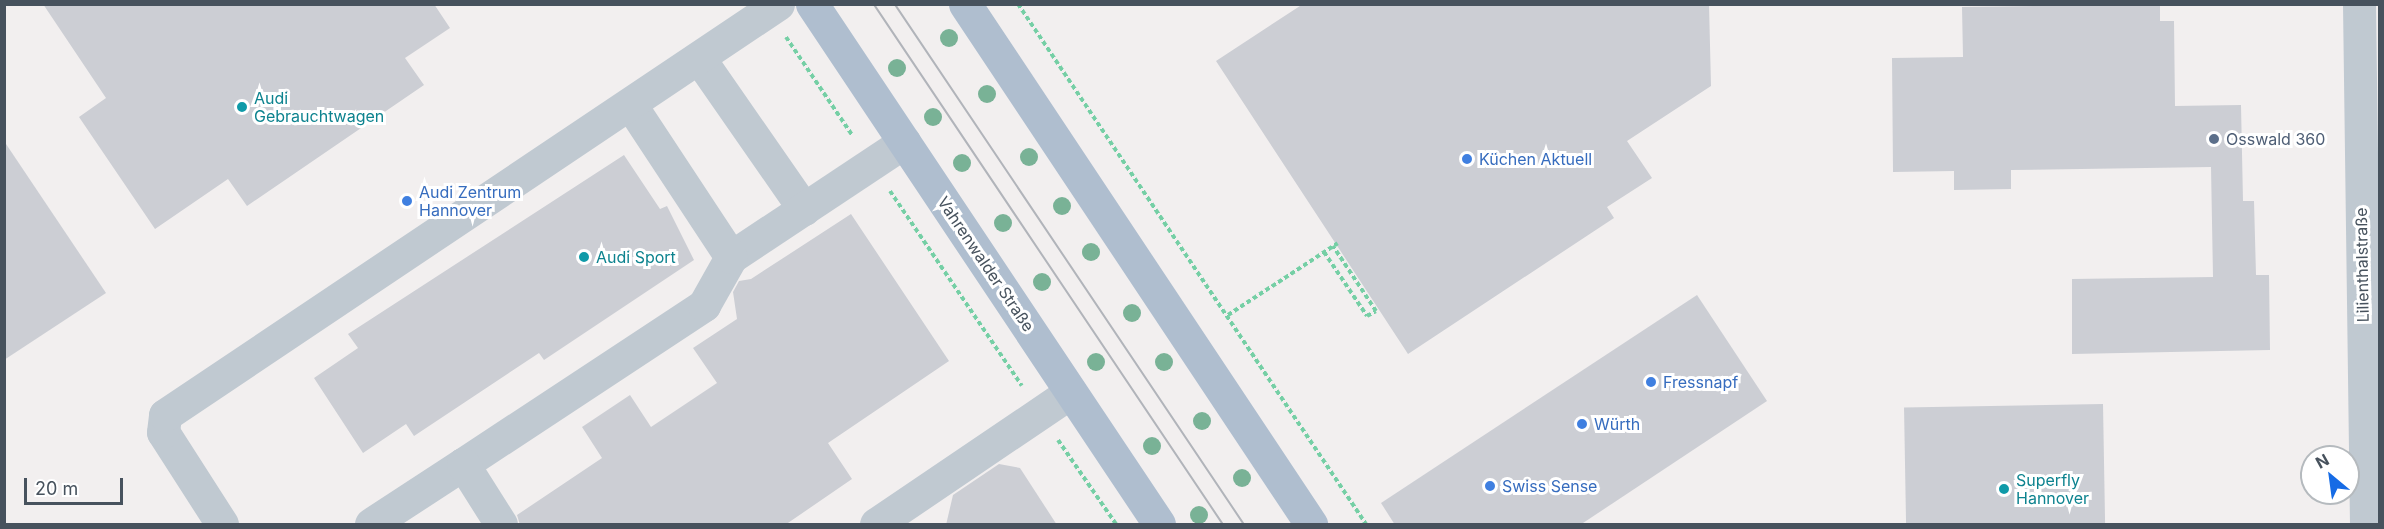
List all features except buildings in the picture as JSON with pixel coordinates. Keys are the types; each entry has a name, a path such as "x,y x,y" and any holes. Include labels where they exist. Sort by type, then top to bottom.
{"main road":[{"name":"Vahrenwalder Straße","path":"812,4 1159,525"},
{"path":"965,4 1311,525"}],"street":[{"name":"Lilienthalstraße","path":"2359,4 2366,525"},
{"path":"222,525 163,432 165,416 773,8"},
{"path":"699,58 804,209"},
{"path":"630,104 731,257"},
{"path":"371,525 704,305 731,257 904,142"},
{"path":"876,525 1071,392"},
{"path":"463,464 501,525"}],"path":[{"path":"1018,4 1228,315 1366,525"},
{"path":"773,8 871,163 1116,525"},
{"path":"1228,315 1338,243"},
{"path":"1324,252 1367,316 1376,311 1333,246"}],"tram line":[{"path":"874,4 1223,524"},
{"path":"895,4 1244,524"}],"place":[{"name":"Audi Gebrauchtwagen","path":"242,107"},
{"name":"Osswald 360","path":"2214,139"},
{"name":"Küchen Aktuell","path":"1467,159"},
{"name":"Audi Zentrum Hannover","path":"407,201"},
{"name":"Audi Sport","path":"584,257"},
{"name":"Fressnapf","path":"1651,382"},
{"name":"Würth","path":"1582,424"},
{"name":"Swiss Sense","path":"1490,486"},
{"name":"Superfly Hannover","path":"2004,489"}]}
